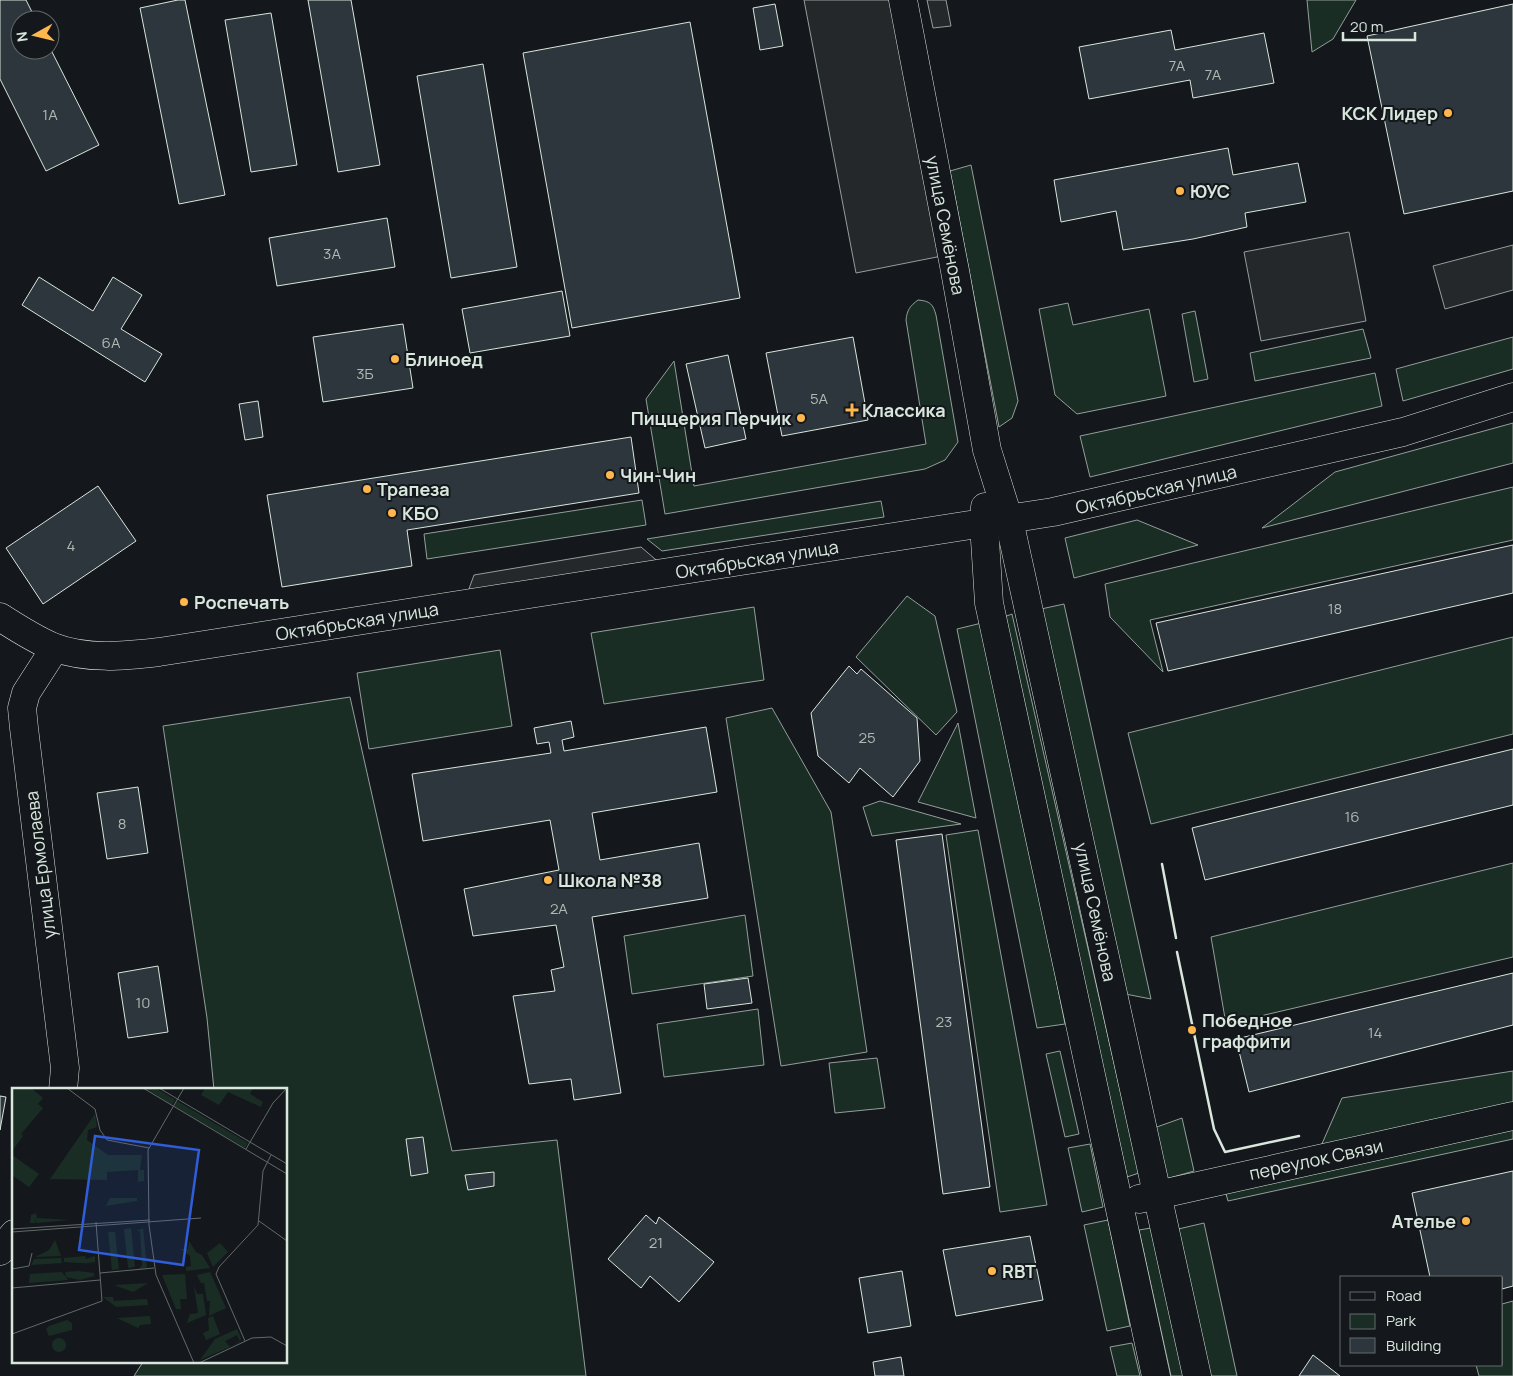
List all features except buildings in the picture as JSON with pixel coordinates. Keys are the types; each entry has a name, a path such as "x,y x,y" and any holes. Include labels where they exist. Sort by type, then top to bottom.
{"street":[{"name":"улица Семёнова","path":"902,0 952,254 987,450 997,522 1157,1194 1196,1376"},
{"name":"Октябрьская улица","path":"0,617 27,634 55,648 84,655 122,656 160,652 1052,512 1403,432 1513,397"},
{"name":"улица Семёнова","path":"997,522 989,603 1156,1376"},
{"name":"улица Ермолаева","path":"55,648 26,693 22,708 65,1068 63,1088"},
{"name":"переулок Связи","path":"1120,1204 1157,1194 1513,1116"},
{"path":"0,1251 12,1236"}],"green space":[{"path":"1307,0 1356,0 1333,39 1312,52"},
{"path":"971,165 1018,401 1012,418 999,427 950,171"},
{"path":"918,300 930,304 934,308 936,315 958,442 945,460 925,469 665,514 646,399 674,361 694,486 926,444 906,320 909,308"},
{"path":"1068,303 1073,325 1149,309 1166,396 1077,414 1055,395 1039,309"},
{"path":"1195,311 1208,379 1194,382 1182,314"},
{"path":"1363,329 1371,358 1255,381 1250,353"},
{"path":"1513,337 1513,369 1403,401 1396,369"},
{"path":"1375,373 1382,406 1090,477 1080,436"},
{"path":"1513,423 1513,463 1262,528 1335,472"},
{"path":"1513,487 1513,540 1150,620 1163,672 1110,617 1105,584"},
{"path":"642,500 646,525 427,559 424,534"},
{"path":"881,501 884,517 662,551 647,539"},
{"path":"1137,520 1198,545 1074,578 1065,538"},
{"path":"907,596 935,616 957,712 936,735 856,657"},
{"path":"1064,604 1151,999 1115,992 1041,609"},
{"path":"754,607 764,680 604,704 591,633"},
{"path":"1012,614 1139,1173 1127,1177 1004,617"},
{"path":"986,622 1065,1024 1037,1028 957,629"},
{"path":"1513,637 1513,734 1151,824 1128,733"},
{"path":"500,650 512,726 369,749 357,673"},
{"path":"350,697 452,1151 557,1140 586,1376 134,1376 142,1364 288,1364 288,1088 214,1088 207,1018 163,726"},
{"path":"772,708 831,812 867,1052 781,1066 726,718"},
{"path":"958,723 976,818 918,802"},
{"path":"880,801 961,824 872,836 863,807"},
{"path":"978,830 1047,1205 1000,1212 946,835"},
{"path":"1513,863 1513,957 1226,1024 1211,937"},
{"path":"745,915 753,976 632,994 624,936"},
{"path":"758,1009 764,1065 664,1077 657,1024"},
{"path":"1060,1051 1079,1134 1065,1137 1046,1054"},
{"path":"877,1058 885,1108 835,1113 829,1063"},
{"path":"1513,1071 1513,1106 1321,1146 1342,1098"},
{"path":"1182,1118 1194,1171 1166,1179 1154,1128"},
{"path":"1513,1127 1513,1139 1228,1201 1225,1190"},
{"path":"1090,1144 1103,1207 1082,1212 1068,1148"},
{"path":"1108,1220 1130,1326 1107,1331 1084,1225"},
{"path":"1204,1223 1237,1376 1206,1376 1174,1230"},
{"path":"1151,1228 1184,1376 1171,1376 1139,1230"},
{"path":"1513,1301 1513,1376 1479,1376 1476,1366 1503,1366 1503,1304"},
{"path":"1132,1343 1140,1376 1117,1376 1110,1347"}],"shaded area":[{"path":"804,0 902,0 952,254 856,273"},
{"path":"927,0 946,0 951,26 933,28"},
{"path":"1349,232 1366,321 1261,341 1244,252"},
{"path":"1513,245 1513,290 1445,309 1433,266"},
{"path":"641,547 662,565 466,597 474,575"}],"wall":[{"path":"1162,864 1176,938"},
{"path":"1177,952 1214,1129 1225,1152 1299,1136"}],"place":[{"name":"КСК Лидер","path":"1448,113"},
{"name":"ЮУС","path":"1180,191"},
{"name":"Блиноед","path":"395,359"},
{"name":"Классика","path":"852,410"},
{"name":"Пиццерия Перчик","path":"801,418"},
{"name":"Чин-Чин","path":"610,475"},
{"name":"Трапеза","path":"367,489"},
{"name":"КБО","path":"392,513"},
{"name":"Роспечать","path":"184,602"},
{"name":"Школа №38","path":"548,880"},
{"name":"Победное граффити","path":"1192,1030"},
{"name":"Ателье","path":"1466,1221"},
{"name":"RBT","path":"992,1271"}]}
